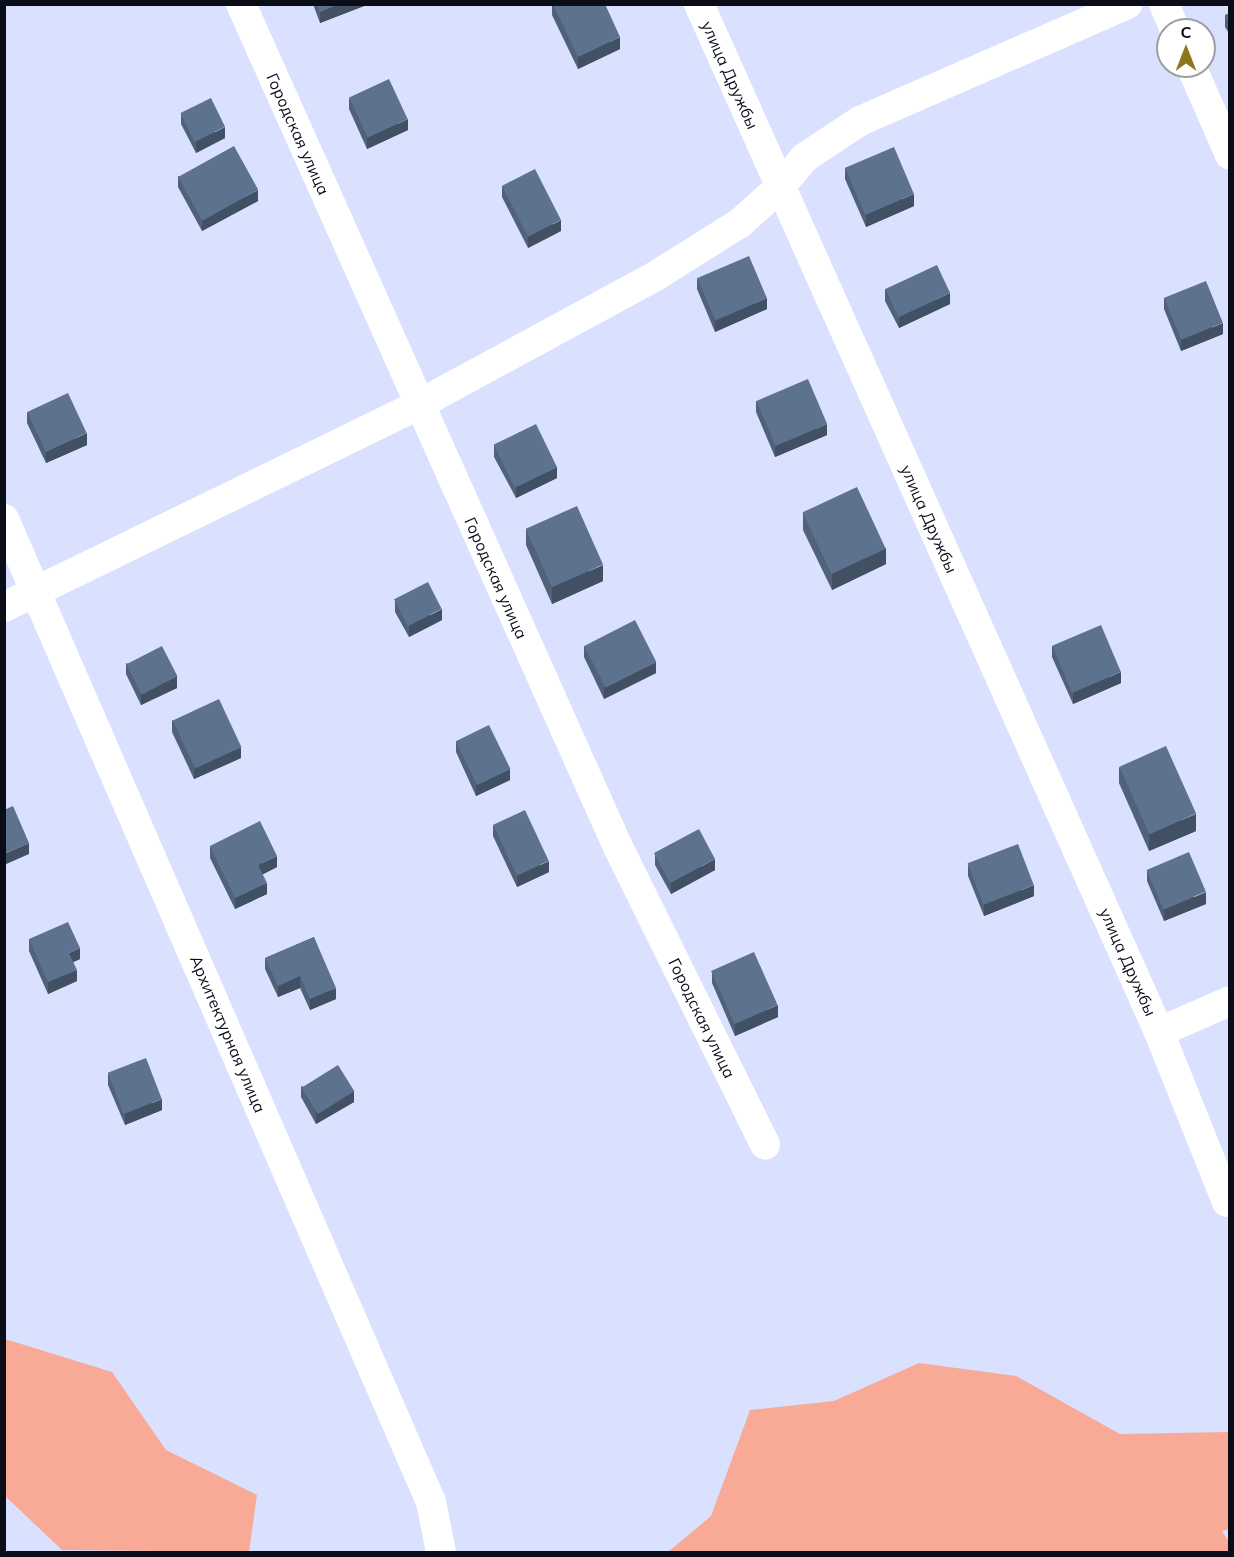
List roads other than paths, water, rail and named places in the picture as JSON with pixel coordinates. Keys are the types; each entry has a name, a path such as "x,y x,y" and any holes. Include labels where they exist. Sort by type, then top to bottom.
{"street":[{"name":"Городская улица","path":"241,4 418,405 618,847 765,1145"},
{"name":"улица Дружбы","path":"699,4 1159,1032 1227,1202"},
{"path":"4,607 418,405 657,275 740,224 780,188 804,158 860,121 1128,4"},
{"path":"1164,4 1170,18"},
{"path":"1196,78 1230,155"},
{"name":"Архитектурная улица","path":"4,519 431,1502 441,1552"},
{"path":"1159,1032 1230,1001"}]}
